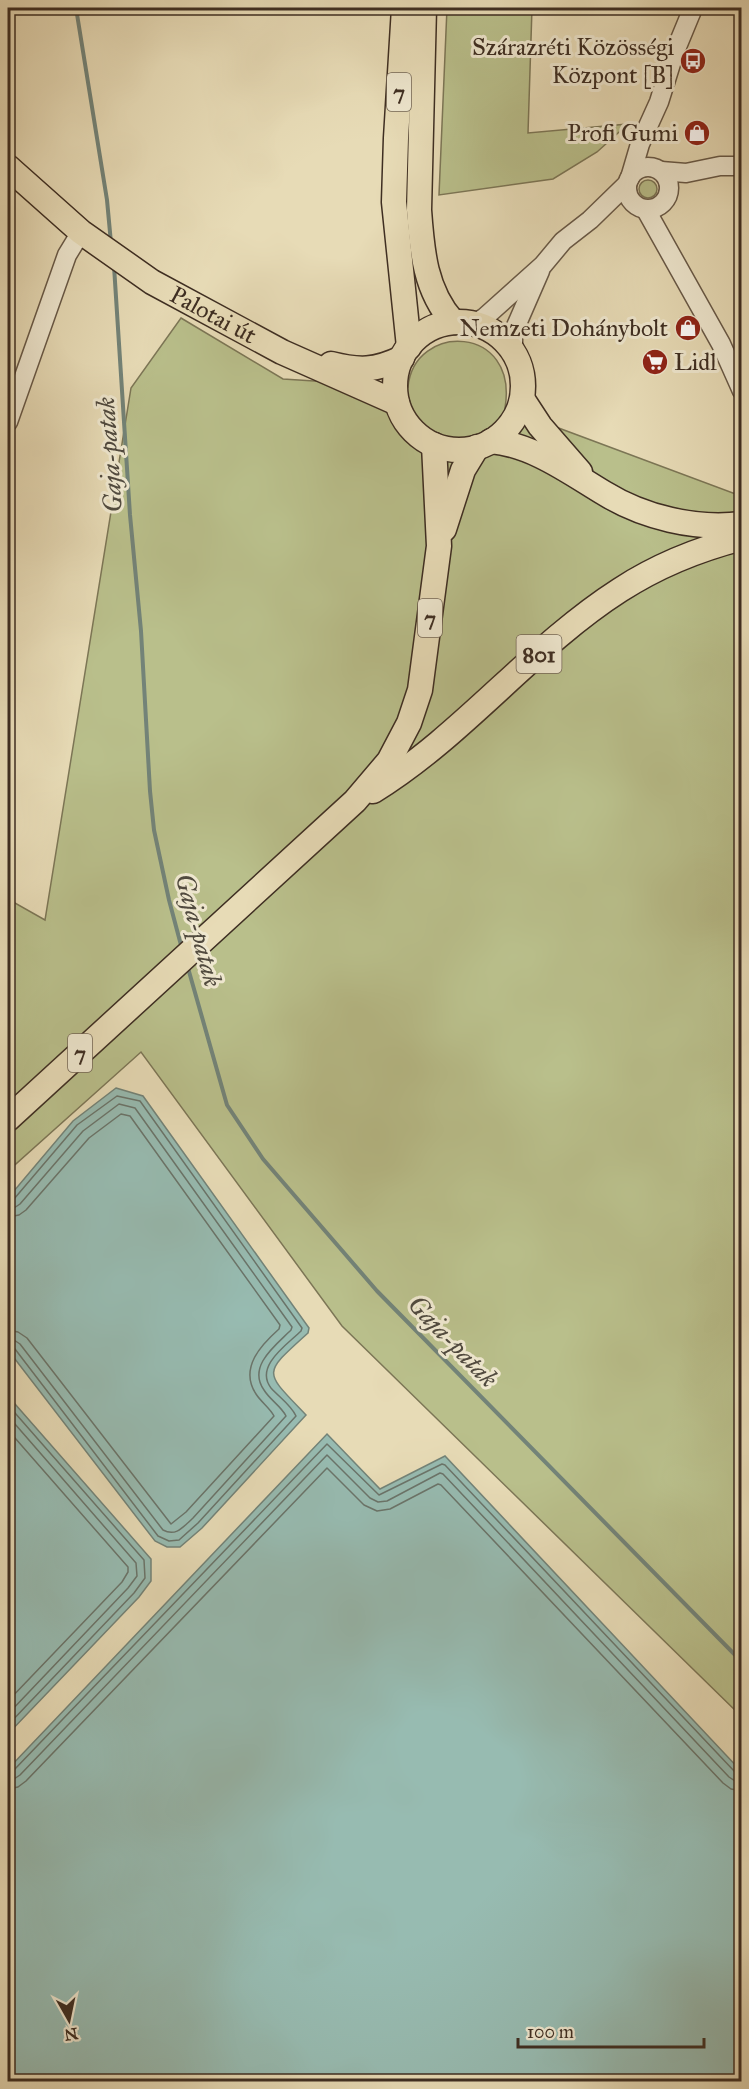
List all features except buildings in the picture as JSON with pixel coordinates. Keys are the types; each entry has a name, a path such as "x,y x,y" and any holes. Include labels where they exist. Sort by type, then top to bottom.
{"main road":[{"name":"7","path":"8,1119 355,801 389,761 416,704 424,670 439,546 434,445 412,429 398,403 396,380 405,352 394,208 404,8"},
{"name":"7","path":"424,8 419,204 421,242 429,282 444,311 464,323 494,332 513,351"},
{"path":"8,167 85,236"},
{"name":"Palotai út","path":"85,236 143,276 282,352 398,403"},
{"path":"405,352 422,334 432,328 464,323"},
{"path":"513,351 521,370 523,400 540,426 590,483"},
{"name":"Palotai út","path":"282,352 350,369 382,367 405,352"},
{"name":"7","path":"439,546 464,470 484,444 512,423 523,400"},
{"path":"434,445 455,450 484,444 516,445 590,483 617,501 654,515 704,526 741,524"},
{"name":"801","path":"355,801 399,775 425,755 565,632 621,589 677,560 713,545 741,538"}],"street":[{"path":"693,8 685,23 650,126 640,144 628,181 628,196 640,208 673,257 684,282 721,344 741,391"},
{"path":"650,126 649,145 659,170 669,182 667,198 673,257"},
{"path":"464,323 485,317 543,265 563,241 590,220 633,173 644,167 686,172 720,166 737,166"},
{"path":"590,220 640,208 652,209 697,180 737,166"},
{"path":"8,422 67,255 85,236"},
{"path":"513,351 513,333 543,265"}],"green space":[{"path":"447,8 532,8 528,133 628,124 597,152 553,179 439,195"},
{"path":"644,180 652,180 657,185 655,196 644,198 639,193 639,185"},
{"path":"181,318 283,379 408,387 414,366 428,351 445,343 464,342 482,347 497,360 505,380 505,408 741,496 741,1716 342,1326 141,1052 8,1171 8,899 45,920 131,388"}],"water":[{"path":"116,1088 143,1096 309,1328 308,1333 282,1357 274,1373 282,1389 306,1415 202,1528 180,1547 167,1547 155,1541 8,1350 8,1198 73,1121"},
{"path":"8,1396 151,1559 151,1581 139,1597 8,1734"},
{"path":"327,1434 380,1489 445,1456 741,1771 741,2081 8,2081 8,1769"}],"waterway":[{"name":"Gaja-patak","path":"76,8 107,200 111,243"},
{"name":"Gaja-patak","path":"114,266 130,515 141,631 150,791 154,830 182,949"},
{"name":"Gaja-patak","path":"188,968 227,1105 263,1159 377,1291 742,1662"}],"place":[{"name":"Szárazréti Közösségi Központ [B]","path":"693,61"},
{"name":"Profi Gumi","path":"697,133"},
{"name":"Nemzeti Dohánybolt","path":"688,328"},
{"name":"Lidl","path":"655,362"}]}
